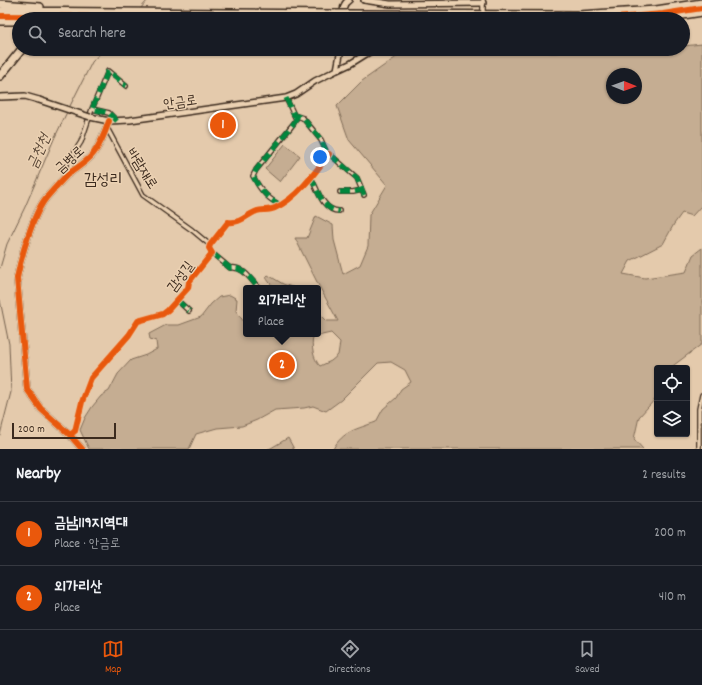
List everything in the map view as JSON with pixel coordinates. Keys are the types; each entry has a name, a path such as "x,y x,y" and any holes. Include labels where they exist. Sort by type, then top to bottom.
{"highway":[{"path":"629,12 656,10 702,3"},
{"path":"0,4 84,12"},
{"path":"0,11 132,12"},
{"path":"690,14 702,12"},
{"path":"0,21 12,21"},
{"path":"0,76 16,56"}],"street":[{"path":"344,12 343,7 349,0"},
{"path":"364,0 390,4 483,2 484,12"},
{"path":"337,70 340,56"},
{"name":"안금로","path":"0,97 25,96 90,117 109,121 137,119 286,98 296,94 315,81 363,56"},
{"path":"68,175 69,166 108,71 126,86"},
{"path":"281,205 272,200 263,191 253,176 256,170 296,119 286,98"},
{"path":"92,109 109,113 117,120"},
{"path":"294,115 303,118 321,140 326,151 357,178 364,195"},
{"name":"금병로","path":"82,449 70,434 41,409 27,389 17,278 34,219 45,198 68,175 85,163 94,153 105,134 109,121"},
{"name":"바람재로","path":"107,128 143,195 210,245"},
{"path":"210,245 228,222 234,223 257,211 270,210 281,205 311,177 329,154"},
{"path":"311,177 326,206 333,211 338,212"},
{"path":"340,192 362,190"},
{"name":"감성길","path":"210,245 209,248 212,253 230,268 238,268 248,275 256,285"},
{"name":"감성길","path":"70,434 75,431 82,402 91,378 129,336 138,321 163,314 168,310 188,288 189,282 212,253"},
{"path":"177,300 190,311"},
{"path":"699,449 701,430 699,409 702,395"}],"shaded area":[{"path":"702,44 702,205 692,216 682,213 663,244 630,261 623,274 645,278 686,272 693,255 702,248 702,344 674,365 654,365 654,400 639,417 634,439 643,449 333,449 346,434 376,422 383,409 396,398 401,389 411,382 405,370 391,362 378,363 341,400 326,411 313,406 275,410 242,426 217,428 196,434 189,449 89,449 80,430 85,418 101,396 109,391 118,374 131,360 146,355 157,349 156,341 150,339 149,334 166,325 179,325 201,317 211,304 219,297 230,295 237,299 236,311 243,321 243,337 313,337 313,352 320,366 331,361 338,355 340,342 331,333 321,335 321,315 327,321 338,321 321,290 321,285 318,285 295,238 307,238 316,216 333,225 334,240 343,274 360,265 368,246 369,215 387,185 349,140 337,106 362,81 398,56 690,56 690,45"},
{"path":"285,144 300,156 280,182 265,169"},
{"path":"268,275 286,285 272,285 266,277"},
{"path":"288,438 294,449 268,449 271,448"}],"waterway":[{"name":"금천천","path":"139,10 148,0"},
{"name":"금천천","path":"69,108 92,62 98,56"},
{"name":"금천천","path":"0,268 7,244 67,112"},
{"name":"금천천","path":"0,300 9,344 11,392 0,435"}],"marked path":[{"path":"117,121 109,113 92,109 108,71 126,86"},
{"path":"286,98 294,115 303,118 321,140 326,151 357,178 364,195"},
{"path":"281,205 276,203 264,193 253,176 256,170 294,123 296,119 294,115"},
{"path":"311,177 318,193 325,203 333,210 339,211"},
{"path":"340,192 362,190"},
{"path":"212,253 230,268 242,270 256,285"},
{"path":"177,300 189,311"}],"cycle path":[{"path":"676,12 702,8"},
{"path":"0,16 12,16"},
{"path":"82,449 70,435 41,409 27,389 17,278 28,236 41,205 67,175 84,163 93,154 101,142 109,121"},
{"path":"70,435 75,431 82,402 91,378 129,335 138,321 163,314 188,288 189,282 212,253 209,248 210,245 228,222 236,222 257,211 273,209 283,204 305,185 329,154"}],"place":[{"name":"금남119지역대","path":"223,125"},
{"name":"외가리산","path":"282,365"}],"district":[{"name":"감성리","path":"103,178"}]}
